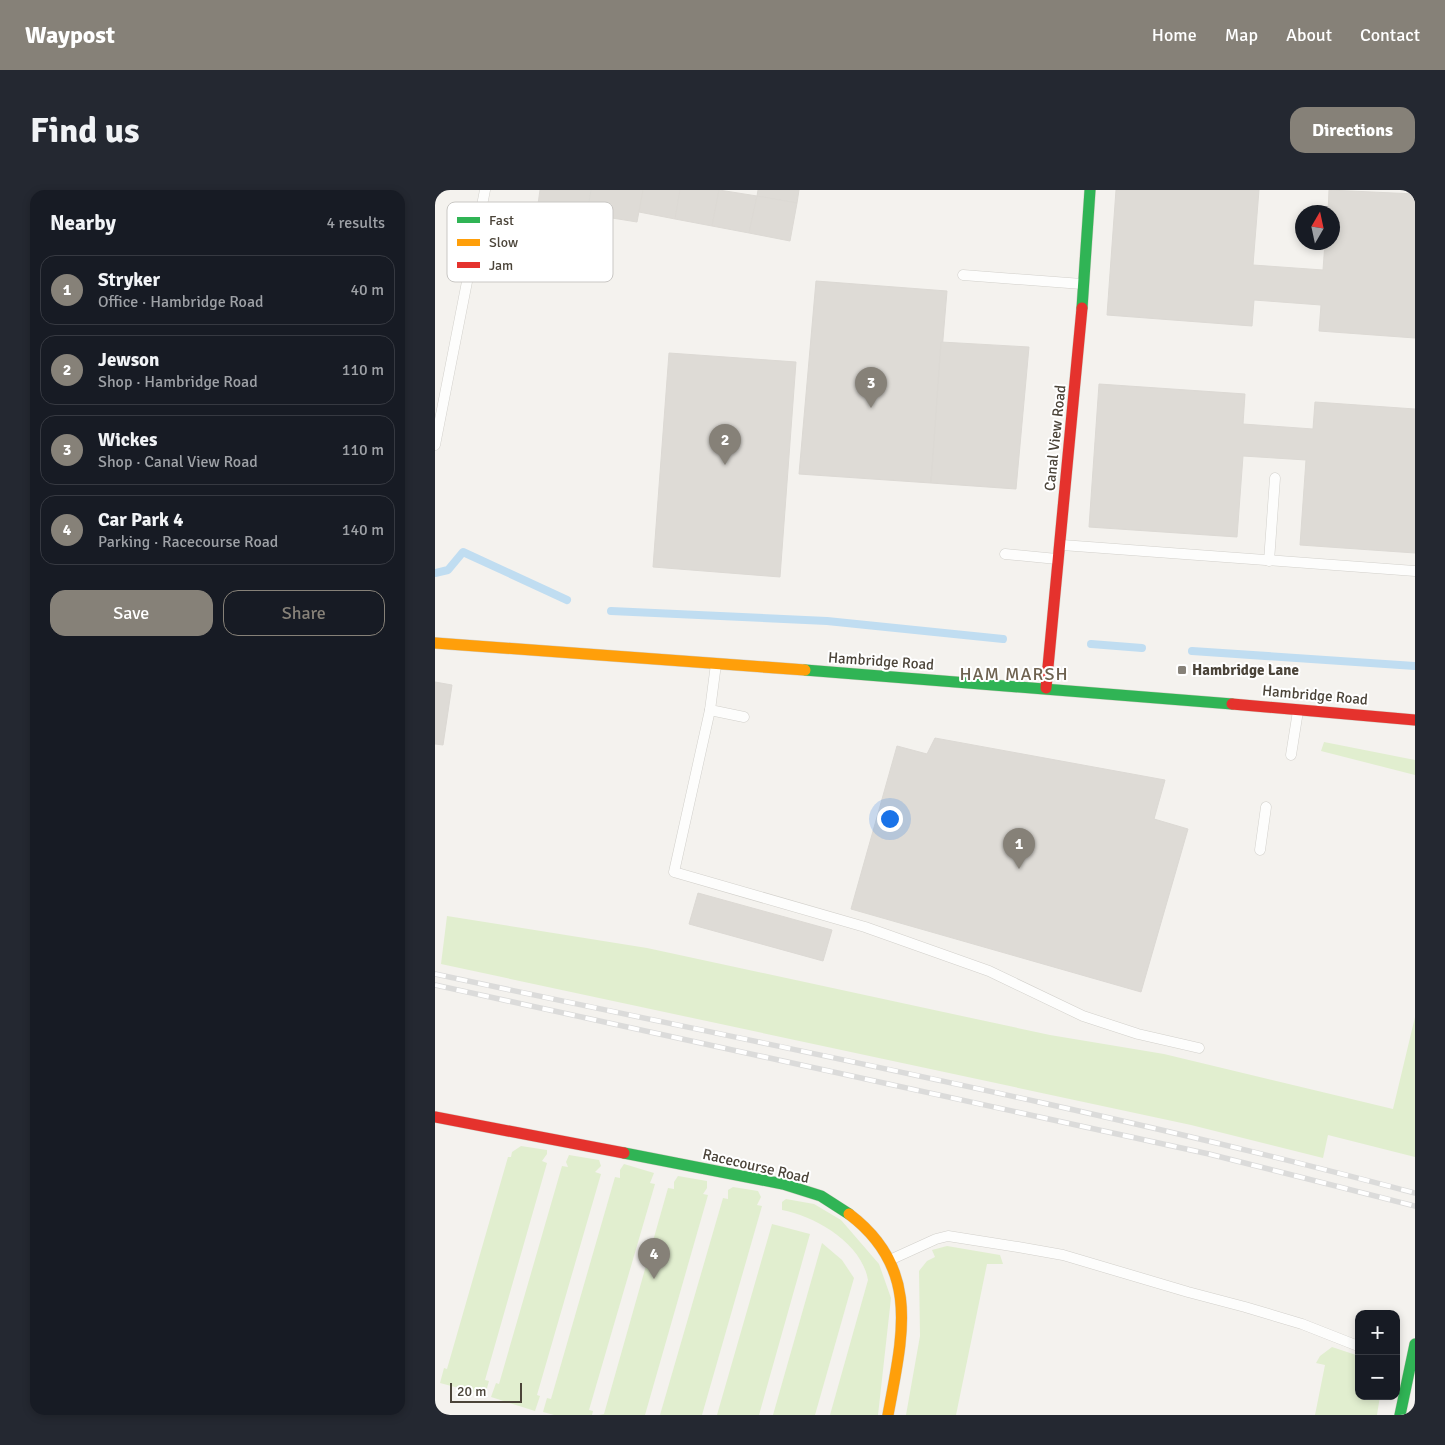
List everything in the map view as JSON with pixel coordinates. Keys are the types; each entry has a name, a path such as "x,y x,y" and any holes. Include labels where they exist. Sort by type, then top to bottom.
{"street":[{"name":"Canal View Road","path":"1046,688 1090,190"},
{"name":"Hambridge Road","path":"435,643 1046,688 1299,708 1415,720"},
{"name":"Racecourse Road","path":"435,1117 756,1179 804,1191 837,1204 854,1217 891,1260 902,1308 888,1415"},
{"path":"1400,1415 1415,1344"}],"lane":[{"path":"963,275 1083,284"},
{"path":"435,445 467,282"},
{"path":"1269,561 1275,478"},
{"path":"1059,545 1415,571"},
{"path":"1005,554 1058,560"},
{"path":"716,663 710,710 674,872 865,927 989,971 1083,1016 1138,1034 1199,1048"},
{"path":"1291,755 1299,708"},
{"path":"710,710 744,717"},
{"path":"1260,850 1266,807"},
{"path":"891,1260 936,1238 948,1236 1054,1253 1264,1312 1355,1345"}],"green space":[{"path":"1324,742 1415,760 1415,775 1321,751"},
{"path":"447,916 647,948 1050,1035 1164,1054 1393,1109 1415,1017 1415,1157 1328,1135 1323,1158 1191,1125 441,964"},
{"path":"521,1146 547,1150 547,1154 542,1161 547,1163 485,1380 489,1381 485,1395 440,1383 444,1368 447,1369 508,1157 511,1157 512,1152"},
{"path":"569,1155 599,1160 601,1166 595,1172 601,1174 537,1395 540,1396 535,1411 491,1397 496,1383 499,1384 562,1166 568,1167 566,1162"},
{"path":"624,1164 654,1173 650,1183 655,1184 589,1410 593,1411 592,1415 554,1415 543,1412 547,1398 551,1399 615,1177 620,1178 620,1170"},
{"path":"678,1176 707,1181 707,1188 703,1194 708,1195 645,1415 599,1415 604,1414 668,1188 674,1189 674,1182"},
{"path":"733,1187 758,1191 761,1197 757,1205 762,1206 702,1415 660,1415 723,1198 728,1199 728,1190"},
{"path":"786,1199 814,1204 841,1220 879,1264 891,1298 878,1415 830,1415 868,1280 864,1267 857,1254 835,1233 809,1218 782,1210 782,1202"},
{"path":"772,1224 810,1234 759,1415 717,1415"},
{"path":"822,1243 842,1260 854,1278 815,1415 773,1415"},
{"path":"947,1246 1000,1255 1003,1264 987,1264 956,1415 906,1415 920,1336 919,1271 927,1261 935,1257 932,1250"},
{"path":"1332,1347 1355,1355 1355,1400 1379,1400 1377,1415 1315,1415 1325,1365 1316,1363 1320,1356"}],"building":[{"path":"540,190 591,190 589,202 538,202"},
{"path":"591,190 643,190 637,222 613,218 613,202 589,202"},
{"path":"643,190 680,190 675,219 639,212"},
{"path":"680,190 719,190 712,226 675,219"},
{"path":"719,190 757,196 749,233 712,226"},
{"path":"758,190 799,190 797,203 757,196"},
{"path":"1116,190 1259,190 1253,265 1323,270 1324,250 1340,250 1340,205 1328,205 1329,190 1415,194 1415,338 1319,331 1321,305 1254,300 1252,326 1107,315"},
{"path":"757,196 797,203 790,241 749,233"},
{"path":"816,281 947,291 931,483 799,474"},
{"path":"941,342 1029,347 1016,489 931,483"},
{"path":"669,353 796,362 780,577 653,567"},
{"path":"1099,384 1245,394 1243,424 1313,429 1315,402 1415,409 1415,553 1300,545 1306,460 1243,456 1237,537 1089,527"},
{"path":"435,682 452,685 443,745 435,744"},
{"path":"935,738 1165,780 1154,819 1188,829 1141,992 851,909 897,746 927,754"},
{"path":"698,893 832,930 823,961 689,924"}],"waterway":[{"path":"435,573 448,570 463,552 567,600"},
{"path":"611,611 827,621 1003,639"},
{"path":"1091,644 1142,648"},
{"path":"1192,651 1415,666"}],"railway":[{"path":"435,974 1049,1104 1172,1132 1415,1193"},
{"path":"435,985 1209,1154 1415,1206"}],"traffic: fast":[{"path":"1082,308 1090,190"},
{"path":"805,670 1232,704"},
{"path":"624,1153 783,1184 821,1196 849,1214"},
{"path":"1400,1415 1415,1344"}],"traffic: slow":[{"path":"435,643 805,670"},
{"path":"849,1214 872,1235 888,1258 897,1281 901,1306 901,1332 888,1415"}],"traffic: jam":[{"path":"1046,688 1082,308"},
{"path":"1232,704 1415,720"},
{"path":"435,1117 624,1153"}],"place":[{"name":"Wickes","path":"871,408"},
{"name":"Jewson","path":"725,465"},
{"name":"Hambridge Lane","path":"1182,670"},
{"name":"Stryker","path":"1019,869"},
{"name":"Car Park 4","path":"654,1279"}],"district":[{"name":"HAM MARSH","path":"1014,674"}]}
